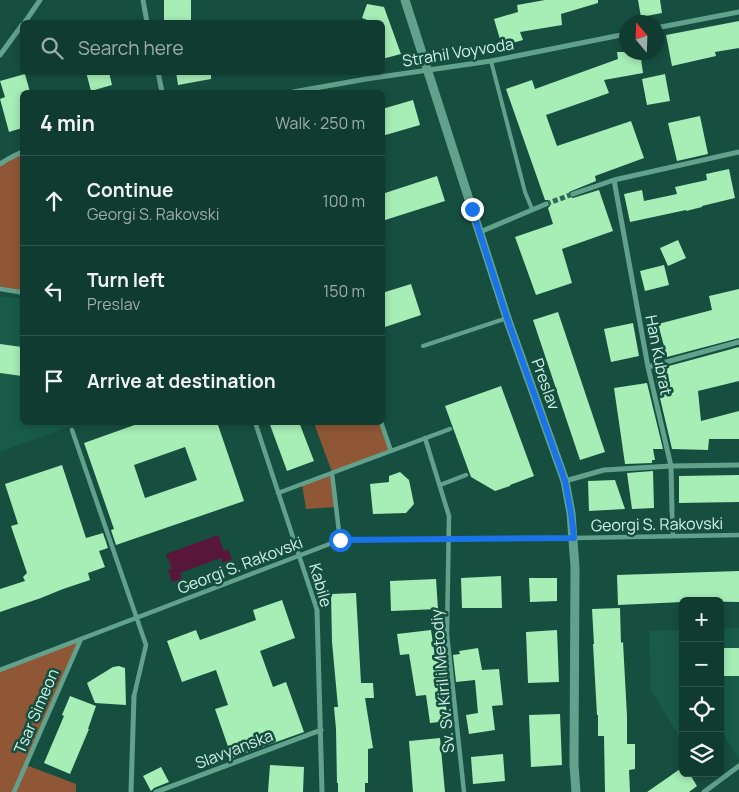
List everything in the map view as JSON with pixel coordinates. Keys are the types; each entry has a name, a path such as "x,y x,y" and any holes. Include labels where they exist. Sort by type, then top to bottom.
{"street":[{"path":"27,20 40,0"},
{"path":"143,0 148,20"},
{"name":"Preslav","path":"405,0 507,318 565,481 574,538 574,765 576,792"},
{"path":"664,26 739,12"},
{"path":"0,55 20,29"},
{"name":"Strahil Voyvoda","path":"304,90 428,69 491,62 619,35"},
{"path":"159,75 162,90"},
{"path":"574,194 614,180 739,152"},
{"path":"0,164 20,153"},
{"name":"Han Kubrat","path":"614,180 648,367 671,466 673,536"},
{"path":"480,232 546,204"},
{"path":"0,289 20,292"},
{"path":"648,367 739,342"},
{"name":"Kabile","path":"256,425 318,610 322,792"},
{"path":"382,425 390,451"},
{"path":"278,493 450,428"},
{"path":"72,430 146,645 134,696 131,792"},
{"name":"Sv. Sv. Kiril i Metodiy","path":"425,438 449,516 447,634 464,792"},
{"path":"565,481 604,470 671,466 739,465"},
{"path":"332,472 340,540"},
{"path":"440,485 466,476"},
{"name":"Georgi S. Rakovski","path":"0,670 340,540 739,535"},
{"name":"Tsar Simeon","path":"14,792 81,639"},
{"name":"Slavyanska","path":"156,792 321,730"},
{"path":"704,792 739,766"}],"lane":[{"path":"491,62 525,192 532,209"},
{"path":"423,346 507,318"}],"shaded area":[{"path":"20,153 20,292 0,289 0,164"},
{"path":"0,296 20,299 20,425 71,426 0,452"},
{"path":"315,425 382,425 391,451 332,473 336,507 306,509 302,484 332,472"},
{"path":"218,535 224,551 228,549 232,560 223,563 221,558 180,573 182,579 172,582 168,570 172,569 166,554"},
{"path":"739,628 739,760 724,734 724,629"},
{"path":"679,630 679,736 651,690 649,631"},
{"path":"81,639 26,765 76,784 76,792 0,792 0,670"}],"building":[{"path":"164,0 191,0 191,20 164,20"},
{"path":"545,0 598,0 598,3 561,14 562,25 520,32 523,40 502,46 494,19 518,12 517,5"},
{"path":"638,0 660,0 662,13 641,15"},
{"path":"367,4 384,7 401,54 385,58 385,20 367,20 362,18"},
{"path":"739,21 739,48 715,52 716,56 672,66 666,35"},
{"path":"617,52 619,52 619,60 641,60 643,73 604,80 609,93 546,115 557,146 631,121 644,158 595,176 596,181 569,192 569,196 573,198 599,190 613,231 562,249 572,283 536,295 515,237 553,224 548,208 550,203 548,200 545,200 506,89 532,80 535,89 618,59"},
{"path":"665,74 670,101 647,105 642,79"},
{"path":"25,75 29,90 20,90 20,129 9,132 0,99 5,97 0,81"},
{"path":"87,75 110,75 112,85 91,90"},
{"path":"176,75 211,75 211,79 178,85"},
{"path":"413,100 420,125 385,135 385,108"},
{"path":"700,116 708,154 677,161 668,123"},
{"path":"729,169 735,198 686,211 630,222 624,194 642,190 644,201 677,194 675,187 707,180 706,174"},
{"path":"437,176 445,201 385,220 385,193"},
{"path":"678,240 686,258 668,266 660,248"},
{"path":"664,265 669,285 645,291 640,271"},
{"path":"411,284 421,315 385,327 385,292"},
{"path":"739,289 739,338 667,357 658,324 712,310 709,296"},
{"path":"558,312 605,452 580,460 533,320"},
{"path":"633,323 639,356 611,362 604,329"},
{"path":"0,344 20,347 20,376 0,373"},
{"path":"739,347 739,381 698,391 701,421 739,411 739,439 709,439 708,450 672,449 654,370"},
{"path":"647,383 663,449 653,449 655,460 652,460 652,463 625,464 614,388"},
{"path":"501,386 534,476 495,491 471,477 445,406"},
{"path":"135,425 218,425 244,501 116,545 111,530 114,529 84,443","holes":["185,447 197,480 145,498 134,465"]},
{"path":"270,425 300,425 314,461 287,471"},
{"path":"62,465 86,538 103,533 108,548 99,551 105,567 88,573 90,580 0,612 0,589 25,581 23,577 27,573 11,526 18,524 5,484"},
{"path":"653,471 654,508 632,509 627,473"},
{"path":"400,472 409,480 414,504 406,513 373,514 370,484 389,482 389,476"},
{"path":"739,475 739,502 679,503 679,476"},
{"path":"615,480 625,509 589,511 588,481"},
{"path":"739,571 739,602 724,602 724,597 679,597 679,602 618,605 617,575"},
{"path":"501,576 502,608 462,608 461,578"},
{"path":"529,578 557,578 557,601 530,602"},
{"path":"436,579 438,609 391,611 390,581"},
{"path":"356,593 361,683 373,683 374,698 365,698 373,748 368,749 368,783 365,783 365,792 338,792 334,707 338,707 332,642 331,594"},
{"path":"282,600 295,638 260,651 273,687 286,682 304,732 232,758 215,709 228,705 216,670 182,682 167,641 196,630 200,640 256,620 253,610"},
{"path":"620,608 627,744 635,744 635,769 629,770 630,792 605,792 604,736 598,736 592,609"},
{"path":"431,630 435,657 445,656 448,692 444,692 448,721 430,723 426,695 416,696 409,654 400,655 397,634"},
{"path":"557,630 559,682 528,683 526,632"},
{"path":"478,648 482,670 499,669 503,705 492,706 495,730 469,734 466,715 478,713 475,680 456,682 453,655 460,654 459,651"},
{"path":"724,648 739,648 739,676 724,676"},
{"path":"113,667 125,668 126,705 95,703 87,683"},
{"path":"70,696 96,706 89,729 70,774 44,763 64,716 62,715"},
{"path":"560,714 562,765 531,767 529,715"},
{"path":"440,738 445,792 413,792 409,741"},
{"path":"503,754 505,781 473,784 471,757"},
{"path":"270,765 304,767 303,792 268,792"},
{"path":"161,767 169,782 151,791 143,776"},
{"path":"679,770 679,777 691,777 697,786 689,792 647,792"}],"tunnel":[{"path":"546,204 573,194"}],"route":[{"path":"340,540 574,538 565,481 507,318 472,209"}]}
